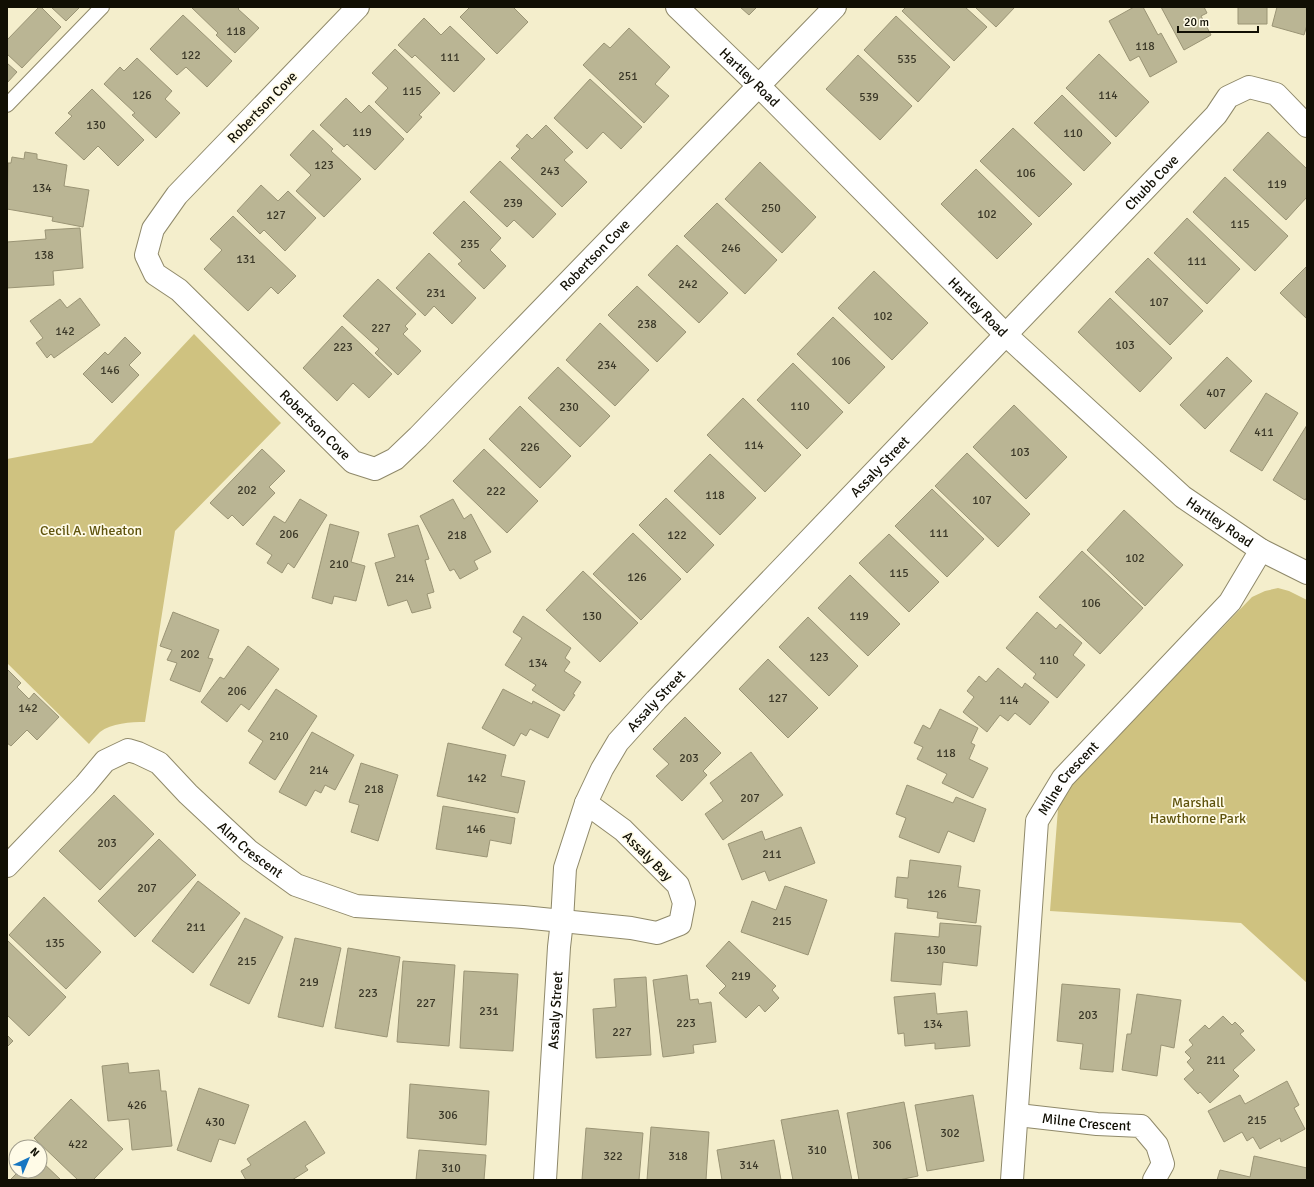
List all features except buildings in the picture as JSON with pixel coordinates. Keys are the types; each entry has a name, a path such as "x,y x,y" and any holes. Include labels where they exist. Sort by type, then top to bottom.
{"street":[{"name":"Robertson Cove","path":"358,7 177,196 153,228 146,255 155,274 179,290 353,462 375,469 395,459 418,437 835,7"},
{"name":"Hartley Road","path":"677,7 759,86 1006,335 1183,497 1261,550 1307,573"},
{"name":"Chubb Cove","path":"1006,335 1216,115 1228,97 1250,87 1276,94 1307,126"},
{"name":"Assaly Street","path":"545,1180 565,868 586,802 602,769 614,749 633,726 1006,335"},
{"name":"Milne Crescent","path":"1012,1180 1018,1115 1037,821 1064,778 1230,602 1261,550"},
{"name":"Alm Crescent","path":"7,866 85,785 105,761 128,750 160,762 188,794 249,851 296,885 356,906 562,921"},
{"name":"Assaly Bay","path":"562,921 631,928 657,933 680,924 684,903 678,884 623,830 586,802"},
{"name":"Milne Crescent","path":"1018,1115 1097,1124 1141,1126 1157,1144 1163,1164 1154,1180"}],"lane":[{"path":"7,106 102,7"}],"green space":[{"name":"Cecil A. Wheaton","path":"194,334 281,423 175,531 145,722 115,725 100,732 89,744 7,663 7,459 92,443"},
{"name":"Marshall Hawthorne Park","path":"1278,588 1289,591 1307,600 1307,983 1241,923 1050,911 1058,809 1060,800 1069,786 1252,597 1265,591"}]}
